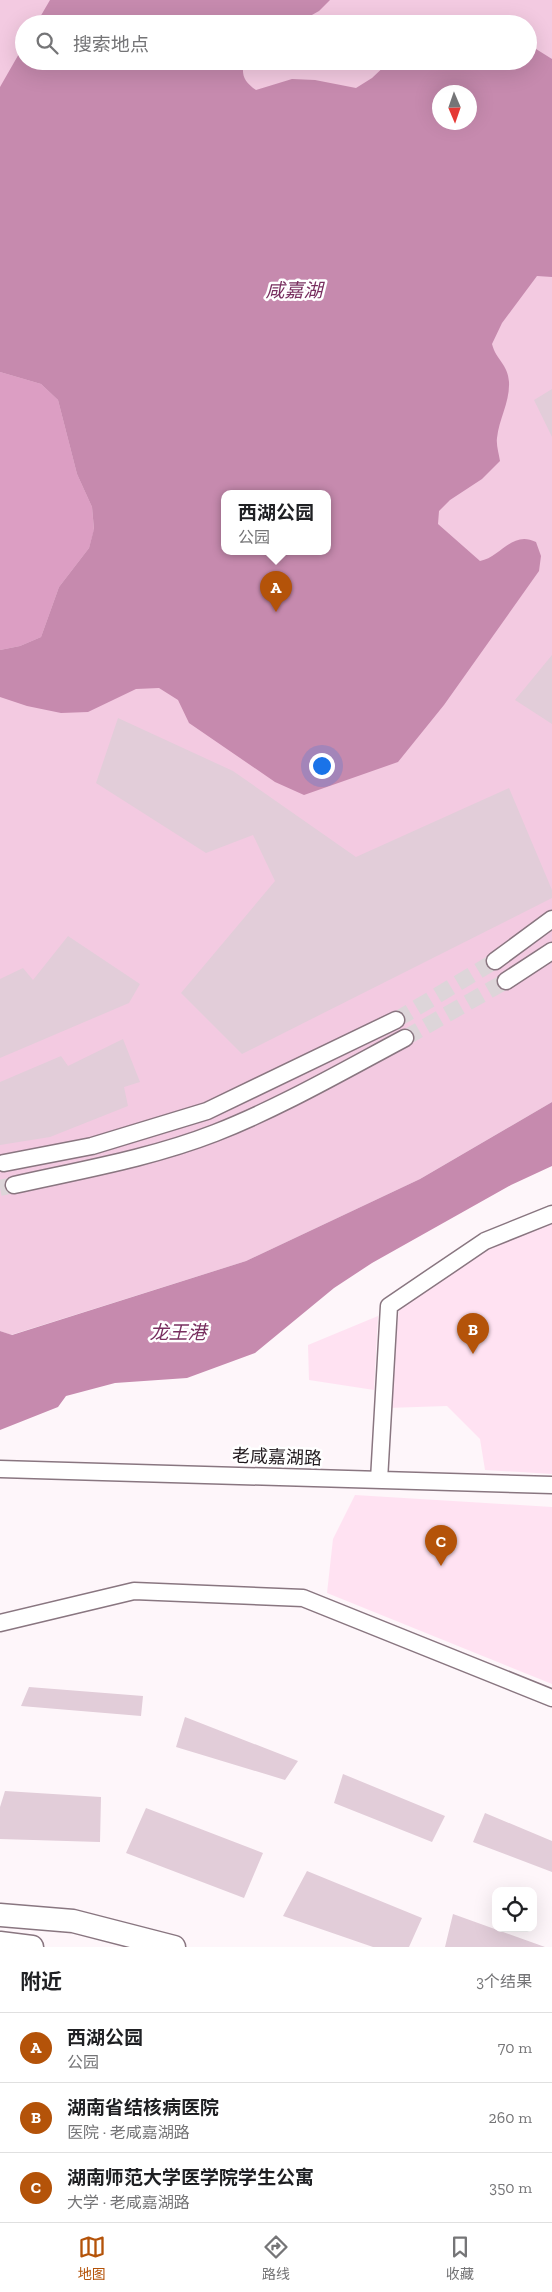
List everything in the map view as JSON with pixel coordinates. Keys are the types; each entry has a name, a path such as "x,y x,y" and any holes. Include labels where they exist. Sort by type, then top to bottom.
{"main road":[{"path":"0,1915 74,1921 174,1947"},
{"path":"0,1943 32,1947"}],"street":[{"path":"495,961 552,919"},
{"path":"506,981 552,951"},
{"path":"4,1163 92,1146 207,1111 396,1020"},
{"path":"14,1185 137,1158 214,1134 275,1108 405,1038"},
{"path":"379,1480 389,1306 485,1241 552,1214"},
{"name":"老咸嘉湖路","path":"0,1470 552,1485"},
{"path":"0,1623 134,1591 304,1598 552,1698"}],"shaded area":[{"path":"0,0 552,0 552,1102 420,1179 246,1261 11,1335 0,1331"},
{"path":"0,372 41,384 58,400 77,474 92,507 94,530 89,548 59,587 41,637 20,646 0,650"},
{"path":"552,1206 552,1474 485,1470 480,1439 447,1406 387,1408 400,1303 474,1247"},
{"path":"378,1316 374,1390 309,1380 308,1345"},
{"path":"355,1495 552,1507 552,1684 327,1593 333,1539"}],"water":[{"path":"50,0 330,0 312,15 41,15"},
{"name":"咸嘉湖","path":"537,50 552,59 552,277 537,276 502,323 492,344 504,366 509,382 508,397 497,438 500,461 482,479 450,500 439,511 438,524 480,561 487,559 520,539 536,542 541,556 539,571 444,705 398,762 304,795 275,782 189,723 178,700 159,688 136,689 88,712 61,713 27,706 0,697 0,650 20,646 41,637 59,587 89,548 94,529 92,507 77,474 58,400 41,384 0,372 0,87 15,61 15,70 243,70 244,78 256,90 292,79 315,80 356,88 380,70 537,70"},
{"name":"龙王港","path":"552,1102 552,1166 511,1185 372,1263 334,1288 255,1353 187,1378 115,1383 66,1396 58,1407 0,1430 0,1331 12,1335 246,1261 420,1179"}],"building":[{"path":"552,389 552,437 534,400"},
{"path":"552,655 552,724 515,700"},
{"path":"118,718 233,771 356,857 509,788 552,890 552,898 242,1054 181,993 275,881 253,835 206,853 96,783"},
{"path":"68,936 140,984 129,1003 0,1058 0,979 23,968 33,980"},
{"path":"123,1039 140,1082 124,1087 128,1106 50,1137 0,1145 0,1082 61,1056 68,1066"},
{"path":"29,1687 143,1696 141,1716 21,1706"},
{"path":"185,1717 298,1761 285,1780 176,1747"},
{"path":"343,1774 445,1816 432,1842 334,1803"},
{"path":"5,1791 101,1797 100,1842 0,1839 0,1807"},
{"path":"146,1808 263,1853 244,1898 126,1853"},
{"path":"485,1813 552,1841 552,1872 473,1842"},
{"path":"307,1871 422,1918 409,1947 373,1947 283,1916"},
{"path":"453,1914 492,1928 492,1932 503,1932 545,1947 445,1947"}],"tunnel":[{"path":"396,1020 495,961"},
{"path":"405,1038 506,981"},
{"path":"0,1188 14,1185"}],"place":[{"name":"西湖公园","path":"276,612"},
{"name":"湖南省结核病医院","path":"473,1354"},
{"name":"湖南师范大学医学院学生公寓","path":"441,1566"}]}
